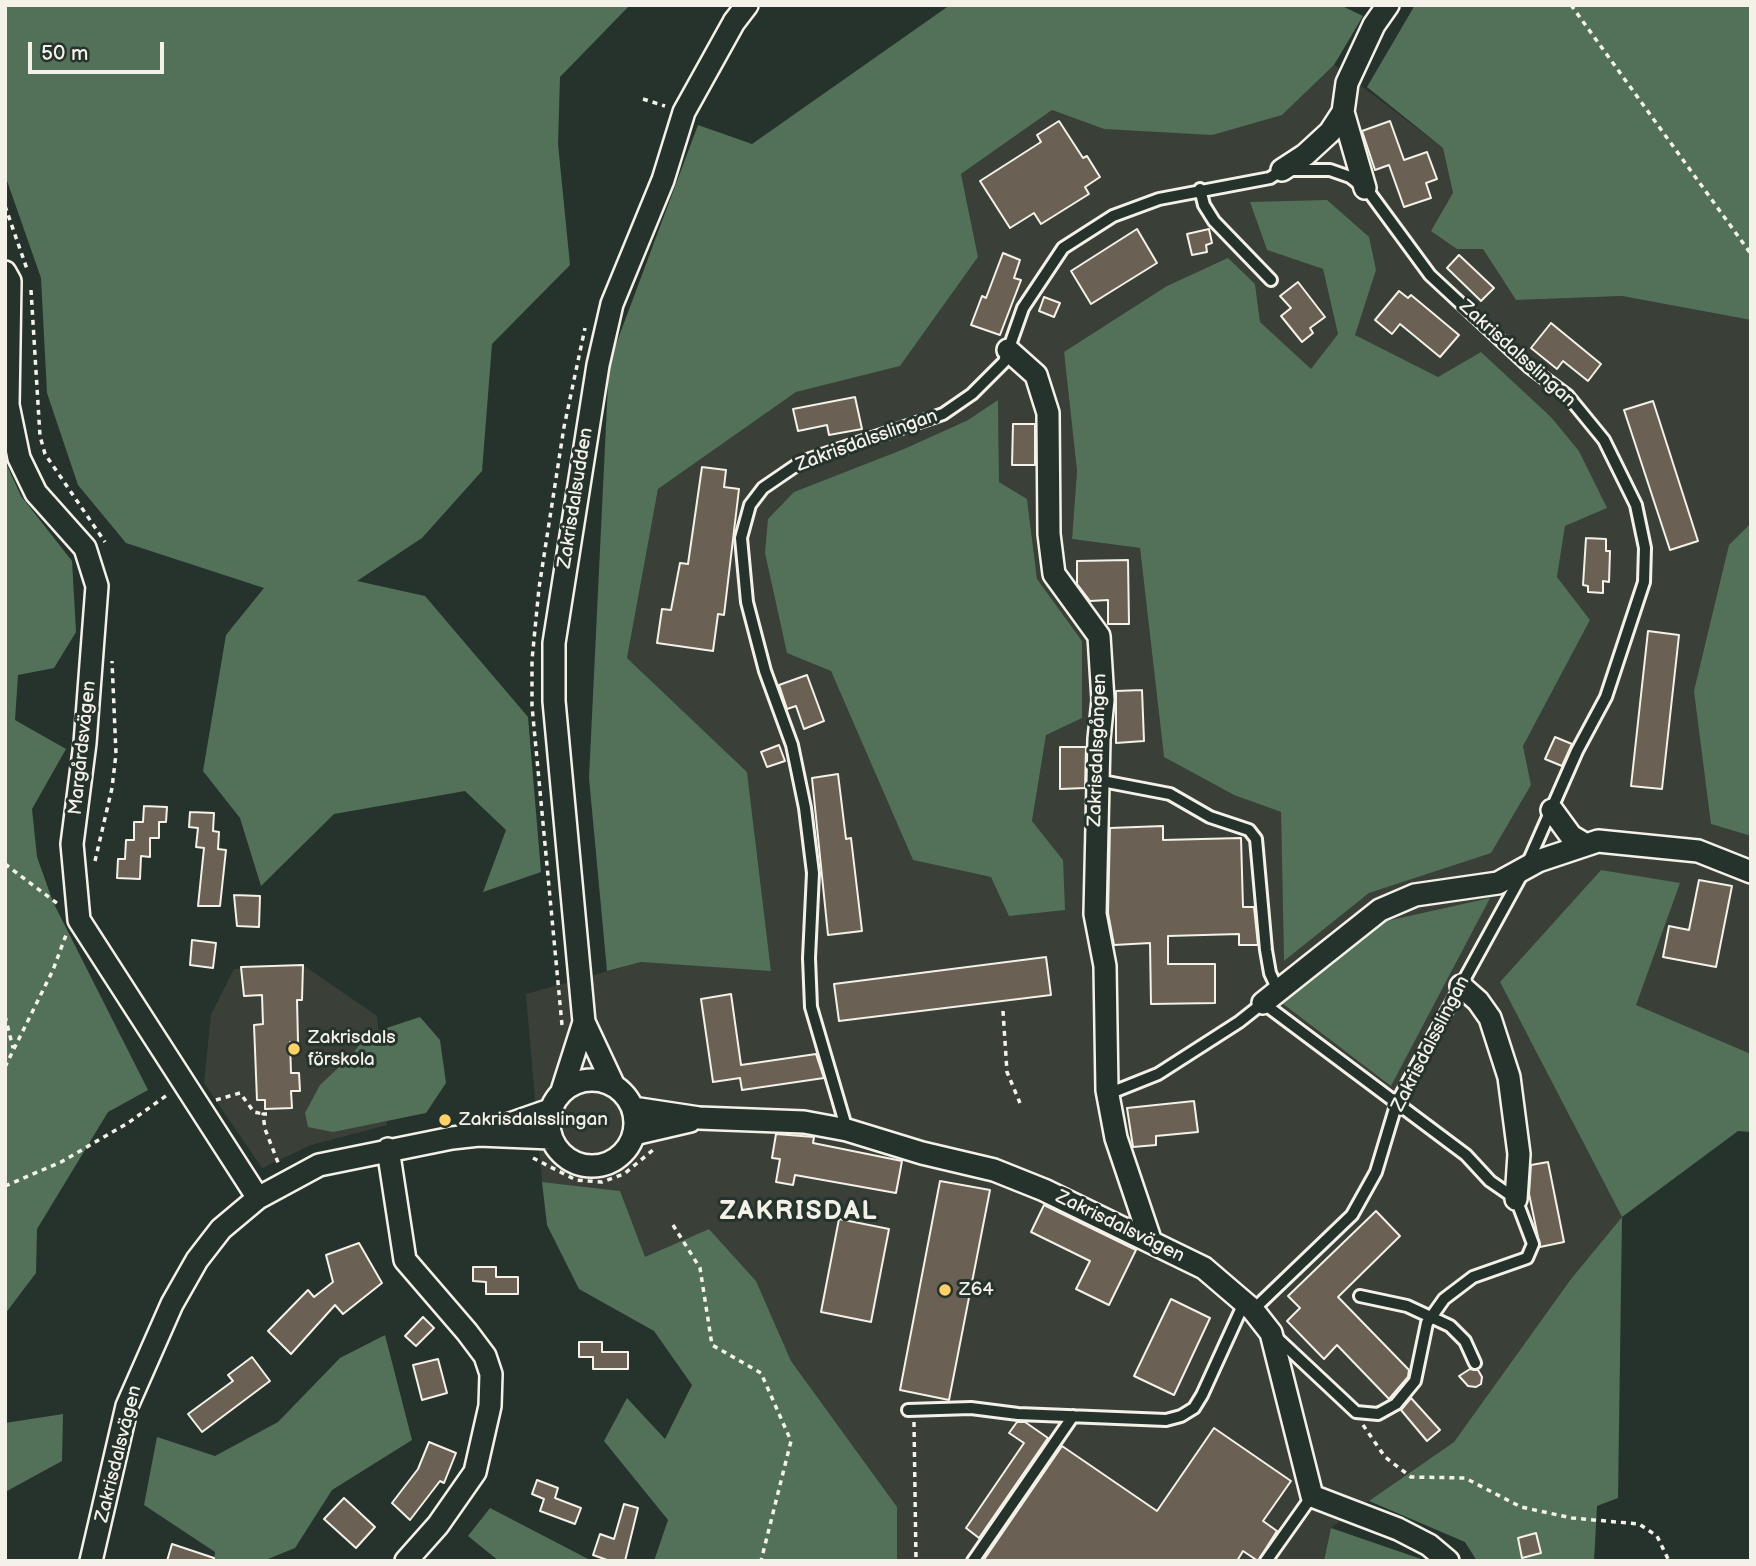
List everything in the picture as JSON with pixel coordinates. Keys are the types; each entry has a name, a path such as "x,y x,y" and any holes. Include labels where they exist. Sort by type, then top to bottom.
{"street":[{"name":"Zakrisdalsudden","path":"614,1086 584,1023 554,701 554,643 593,392 612,304 663,180 684,112 734,22 747,5"},
{"path":"1343,111 1348,83 1374,25 1388,5"},
{"name":"Zakrisdalsslingan","path":"1282,170 1330,132 1343,111"},
{"name":"Zakrisdalsslingan","path":"1343,111 1365,188"},
{"name":"Margårdsvägen","path":"5,272 10,281 8,405 19,458 36,493 85,548 97,586 85,743 72,844 79,920 258,1198"},
{"name":"Zakrisdalsgången","path":"1008,350 1036,376 1048,413 1049,534 1054,574 1100,636 1103,700 1097,780 1095,914 1105,966 1108,1094 1122,1159 1151,1242"},
{"path":"1552,810 1571,836 1586,845"},
{"path":"1270,996 1380,910 1415,895 1498,883 1526,867 1598,841 1698,851 1751,872"},
{"path":"1461,986 1478,1001 1490,1018 1509,1077 1518,1131 1520,1181 1516,1199"},
{"name":"Zakrisdalsudden","path":"562,1091 584,1023"},
{"path":"587,1080 614,1086 626,1095 633,1108 634,1135 622,1155 600,1166 576,1163 565,1157 551,1138 550,1110 562,1091 587,1080"},
{"name":"Zakrisdalsvägen","path":"633,1108 699,1118 779,1119 847,1130 922,1153 994,1170 1204,1268 1249,1307 1271,1333 1312,1496"},
{"name":"Zakrisdalsvägen","path":"91,1561 127,1406 150,1349 197,1260 221,1229 258,1198 319,1164 388,1149 479,1135 550,1110"},
{"path":"634,1135 699,1118"},
{"name":"Zakrisdalsvägen","path":"479,1135 551,1138"},
{"path":"388,1149 405,1260 467,1332 485,1356 491,1374 490,1406 475,1472 438,1525 406,1561"},
{"path":"1312,1496 1398,1529 1429,1545 1448,1561"}],"lane":[{"name":"Zakrisdalsslingan","path":"847,1130 811,1007 809,958 813,873 805,808 792,745 765,671 747,602 741,538 750,505 763,488 801,463 943,414 972,394 1004,362 1023,308 1063,248 1113,216 1159,199 1200,189 1270,178 1282,170 1330,170 1350,177 1365,188 1430,275 1528,366 1568,396 1604,440 1636,505 1646,548 1641,594 1606,697 1577,751 1526,867 1397,1102 1376,1172 1352,1215 1249,1307"},
{"path":"1200,189 1204,205 1214,220 1271,280"},
{"path":"1097,780 1170,794 1210,817 1249,830 1256,839 1270,996"},
{"path":"1108,1094 1158,1074 1239,1022 1270,996"},
{"path":"1270,996 1397,1102 1466,1155 1490,1181 1516,1199 1533,1244 1527,1258 1473,1278 1444,1299 1432,1316 1419,1351 1415,1381 1408,1392 1378,1414 1356,1412 1271,1333"},
{"path":"1360,1296 1407,1306 1450,1326 1465,1341 1475,1363"},
{"path":"911,1409 971,1408 1018,1414 1166,1420 1181,1416 1194,1408 1249,1307"},
{"path":"972,1561 1073,1416"},
{"path":"1266,1561 1312,1496"}],"path":[{"path":"1571,5 1751,254"},
{"path":"643,99 684,112"},
{"path":"5,864 79,920 67,933 54,970 5,1067"},
{"path":"1003,1011 1007,1072 1020,1103"},
{"path":"5,1016 14,1050"},
{"path":"5,1186 72,1156 128,1123 184,1083"},
{"path":"212,1102 240,1093 254,1112 265,1114 273,1154 282,1166 271,1172"},
{"path":"524,1155 576,1180 602,1182 624,1174 657,1148"},
{"path":"673,1225 700,1268 712,1345 761,1373 791,1441 761,1561"},
{"path":"911,1409 916,1561"},
{"path":"1356,1412 1372,1443 1411,1477 1465,1478 1521,1507 1572,1518 1639,1524 1657,1536 1669,1561"}],"shaded area":[{"path":"1334,65 1443,148 1453,193 1457,249 1483,249 1516,300 1622,296 1751,320 1751,523 1729,545 1711,824 1751,836 1751,1054 1635,1005 1679,884 1601,870 1500,982 1622,1217 1571,1279 1454,1442 1332,1527 1324,1561 893,1561 896,1506 791,1361 756,1281 709,1229 644,1258 619,1191 542,1182 526,994 641,962 771,970 747,772 627,658 658,489 796,392 900,366 978,257 961,174 1052,110 1104,129 1282,115","holes":["1250,202 1376,270 1354,335 1438,377 1481,352 1551,417 1579,451 1606,508 1565,526 1557,577 1590,620 1523,746 1531,785 1491,852 1369,893 1284,961 1281,812 1234,795 1164,757 1140,548 1072,539 1077,471 1064,352 1255,284 1260,322 1311,370 1338,334 1323,269 1267,250","998,400 999,482 1027,499 1037,579 1082,641 1046,735 1032,821 1063,860 991,877 913,860 831,671 794,492 904,449 968,420"]},
{"name":"Zakrisdals förskola","path":"303,965 377,1016 387,1125 311,1145 262,1168 204,1083 211,1015 234,969"}],"green space":[{"path":"5,5 630,5 560,77 558,144 570,265 492,344 482,471 422,538 357,581 425,596 528,717 541,872 483,892 506,830 465,791 334,814 261,886 240,818 203,771 226,635 264,588 126,543 78,485 47,393 41,278 5,175"},
{"path":"950,5 1340,5 1363,16 1334,65 1282,115 1212,135 1104,129 1052,110 961,174 978,257 900,366 796,392 658,489 627,658 747,772 771,971 641,962 607,971 589,778 609,363 698,125 752,144"},
{"path":"1415,5 1751,5 1751,320 1622,296 1516,300 1483,249 1457,249 1431,231 1453,193 1443,148 1367,87"},
{"path":"1327,200 1369,237 1376,270 1355,335 1438,377 1481,352 1551,417 1579,451 1607,508 1565,526 1557,577 1590,620 1523,746 1531,785 1491,853 1369,893 1284,961 1281,812 1234,795 1164,757 1140,548 1072,539 1077,471 1064,352 1167,286 1228,258 1255,284 1260,322 1311,369 1338,334 1323,269 1267,250 1250,202"},
{"path":"998,400 999,482 1027,499 1037,579 1082,641 1082,718 1046,735 1032,821 1063,860 1065,910 1009,916 991,877 913,860 831,671 787,653 765,553 768,519 794,492 904,449 968,420"},
{"path":"5,461 21,496 72,561 76,632 54,668 18,675 15,720 66,749 32,809 37,857 53,902 148,1090 108,1112 37,1229 36,1273 5,1314"},
{"path":"1751,523 1751,836 1711,824 1694,691 1729,545"},
{"path":"1601,870 1680,883 1636,1005 1751,1054 1751,1132 1738,1131 1622,1217 1500,982"},
{"path":"1490,898 1391,1086 1278,1000 1382,922"},
{"path":"420,1017 440,1040 446,1083 426,1113 333,1132 308,1127 305,1113 320,1085 351,1056 368,1034"},
{"path":"542,1182 620,1191 645,1257 709,1229 756,1281 791,1361 897,1507 897,1561 654,1561 668,1520 604,1441 627,1398 665,1439 692,1385 654,1331 579,1289 547,1225"},
{"path":"1622,1217 1618,1498 1597,1506 1594,1561 1477,1561 1465,1542 1369,1501 1454,1442 1571,1279"},
{"path":"385,1335 412,1440 332,1490 295,1548 263,1561 214,1561 215,1552 144,1505 157,1437 215,1456 278,1422 340,1358"},
{"path":"63,1414 62,1461 7,1491 5,1496 5,1423"},
{"path":"490,1508 592,1561 499,1561 468,1536"},
{"path":"1331,1528 1424,1560 1425,1561 1324,1561"}],"building":[{"path":"1059,121 1083,158 1087,156 1100,177 1085,187 1089,194 1041,224 1034,213 1010,228 980,181 1041,142 1037,135"},
{"path":"1390,121 1404,160 1427,152 1437,179 1426,183 1431,198 1404,207 1389,165 1375,170 1362,131"},
{"path":"1137,229 1157,263 1091,304 1071,271"},
{"path":"1209,229 1212,243 1206,245 1207,252 1192,255 1187,234"},
{"path":"1003,253 1020,260 1014,278 1021,280 1000,335 971,325 982,296 986,298"},
{"path":"1459,255 1494,288 1481,301 1447,268"},
{"path":"1298,282 1325,317 1310,328 1313,333 1302,342 1281,316 1291,308 1280,296"},
{"path":"1399,291 1408,298 1411,295 1459,335 1440,357 1400,324 1392,334 1375,320"},
{"path":"1044,297 1060,303 1054,317 1039,311"},
{"path":"1551,323 1601,364 1588,381 1563,361 1557,369 1531,348"},
{"path":"855,397 862,429 829,435 827,425 798,431 793,409"},
{"path":"1653,401 1698,541 1670,550 1624,410"},
{"path":"1013,424 1035,424 1035,465 1012,465"},
{"path":"702,467 726,470 724,487 739,489 724,615 718,614 713,651 657,643 662,609 671,610 680,563 688,564"},
{"path":"1586,538 1606,539 1606,551 1610,551 1609,582 1603,581 1603,593 1588,592 1588,586 1583,585"},
{"path":"1128,560 1129,624 1108,624 1108,600 1090,601 1077,584 1077,561"},
{"path":"1648,631 1679,635 1662,789 1631,786"},
{"path":"807,675 824,721 804,729 796,706 787,709 779,685"},
{"path":"1142,690 1144,741 1116,743 1116,691"},
{"path":"1555,737 1572,744 1562,766 1545,759"},
{"path":"779,745 785,761 767,767 761,752"},
{"path":"1060,747 1086,747 1085,788 1060,789"},
{"path":"838,774 846,839 851,838 862,931 828,935 812,778"},
{"path":"144,806 167,807 166,822 159,822 159,838 150,838 150,857 141,856 140,879 117,878 118,859 125,859 126,840 134,840 134,822 143,822"},
{"path":"190,812 214,813 213,831 219,832 218,849 226,850 220,906 198,906 204,848 196,847 198,828 189,827"},
{"path":"1163,826 1163,840 1241,838 1243,907 1254,907 1258,945 1239,945 1239,934 1168,936 1168,964 1215,964 1215,1003 1151,1004 1150,943 1114,945 1108,913 1110,828"},
{"path":"1699,880 1732,886 1716,967 1663,957 1669,926 1689,930"},
{"path":"234,895 260,896 259,927 237,926"},
{"path":"192,940 216,943 213,968 190,965"},
{"path":"1046,957 1051,995 839,1021 834,984"},
{"path":"303,965 302,1000 297,1000 298,1042 290,1042 291,1073 299,1073 300,1091 291,1091 292,1108 265,1109 265,1100 257,1100 254,1025 263,1024 262,995 244,996 241,967"},
{"path":"731,994 741,1065 816,1054 824,1078 742,1090 740,1078 713,1082 701,999"},
{"path":"1194,1101 1198,1132 1156,1136 1156,1145 1133,1147 1127,1108"},
{"path":"776,1134 814,1137 813,1143 902,1161 896,1193 795,1175 793,1185 776,1182 780,1159 772,1158"},
{"path":"1548,1162 1564,1242 1540,1247 1529,1194 1531,1165"},
{"name":"Z64","path":"940,1181 990,1190 949,1400 900,1390"},
{"path":"1044,1205 1136,1250 1109,1305 1076,1289 1090,1261 1031,1232"},
{"path":"1376,1211 1400,1236 1338,1297 1409,1370 1408,1377 1389,1399 1337,1345 1324,1359 1287,1321 1300,1308 1288,1296"},
{"path":"839,1219 889,1229 871,1322 821,1312"},
{"path":"359,1243 382,1283 343,1314 335,1305 291,1354 268,1331 308,1290 314,1297 333,1282 326,1255"},
{"path":"473,1267 496,1267 496,1277 518,1277 518,1294 486,1294 486,1282 473,1281"},
{"path":"1171,1299 1210,1318 1174,1395 1134,1376"},
{"path":"423,1317 434,1328 416,1346 405,1336"},
{"path":"579,1342 602,1342 602,1352 628,1352 628,1369 593,1369 593,1357 579,1357"},
{"path":"252,1357 270,1381 202,1432 188,1414 233,1381 228,1375"},
{"path":"438,1359 447,1393 422,1400 413,1365"},
{"path":"1470,1369 1478,1370 1482,1377 1481,1384 1476,1387 1468,1386 1459,1376"},
{"path":"1411,1398 1440,1430 1427,1441 1401,1410"},
{"path":"1017,1422 1025,1422 1048,1438 979,1538 966,1528 1024,1443 1009,1433"},
{"path":"1214,1428 1291,1481 1263,1521 1277,1531 1258,1561 1243,1551 1237,1561 983,1561 1062,1446 1157,1511"},
{"path":"429,1442 456,1453 444,1483 440,1481 410,1520 392,1503 418,1469"},
{"path":"537,1480 558,1488 555,1498 581,1508 575,1524 540,1511 544,1499 532,1494"},
{"path":"344,1498 375,1527 356,1548 324,1519"},
{"path":"624,1504 638,1508 625,1561 610,1561 593,1555 600,1534 614,1539"},
{"path":"1536,1533 1541,1553 1522,1558 1518,1538"},
{"path":"172,1544 214,1558 214,1561 167,1561"}],"place":[{"name":"Zakrisdals förskola","path":"294,1049"},
{"name":"Zakrisdalsslingan","path":"445,1120"},
{"name":"Z64","path":"945,1290"}],"district":[{"name":"ZAKRISDAL","path":"799,1212"}]}
